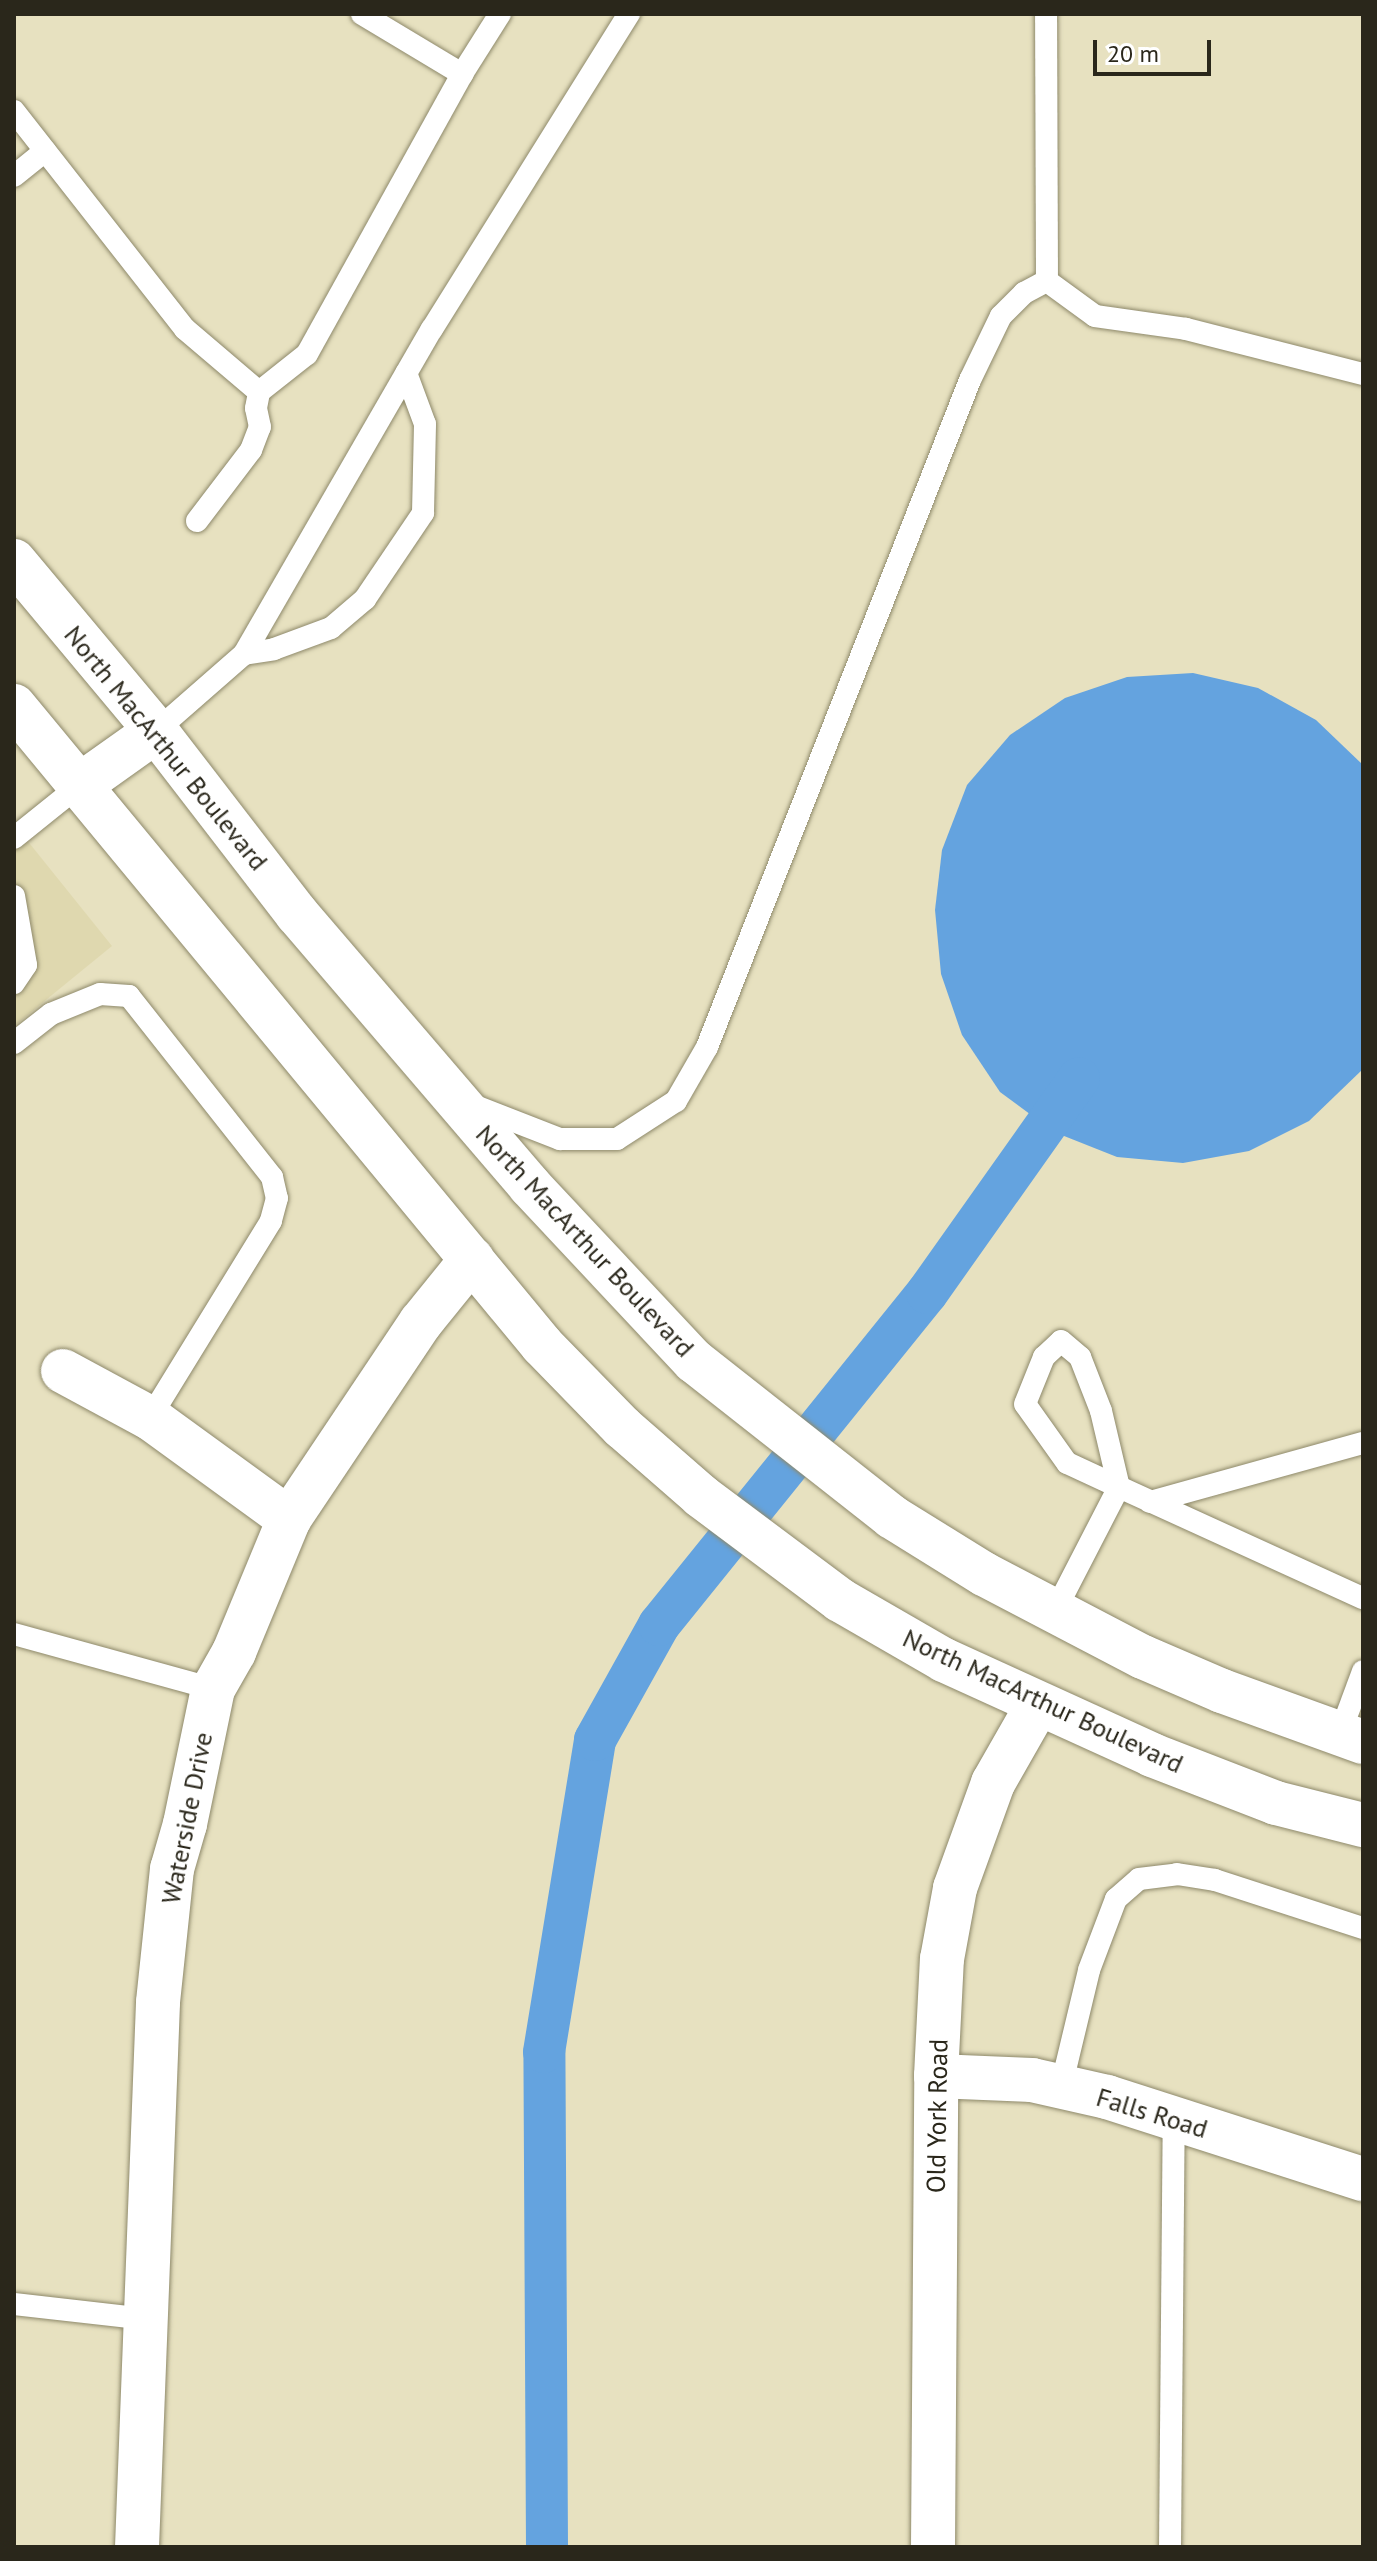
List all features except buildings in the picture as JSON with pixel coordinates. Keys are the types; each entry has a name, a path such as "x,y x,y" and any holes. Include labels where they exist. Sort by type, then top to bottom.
{"main road":[{"name":"North MacArthur Boulevard","path":"14,561 156,731 297,914 611,1276 694,1361 892,1517 984,1574 1143,1657 1351,1739"},
{"name":"North MacArthur Boulevard","path":"14,706 542,1345 622,1427 736,1525 840,1600 944,1660 1152,1755 1276,1803 1363,1825"},
{"path":"80,785 156,731"},
{"name":"Waterside Drive","path":"137,2547 158,2002 169,1891 213,1689 234,1652 289,1519 421,1322 472,1259"},
{"path":"63,1371 150,1418 289,1519"},
{"name":"Old York Road","path":"933,2547 936,2076 942,1959 955,1888 993,1783 1038,1704"},
{"name":"Falls Road","path":"936,2076 1032,2080 1174,2118 1363,2179"}],"lane":[{"path":"362,14 462,74"},
{"path":"197,521 251,450 260,427 256,408 259,392 307,354 462,74 500,14"},
{"path":"156,731 244,654 406,373 629,14"},
{"path":"1046,14 1047,281"},
{"path":"14,111 185,329 259,392"},
{"path":"14,176 45,151"},
{"path":"1047,281 1095,316 1186,329 1363,374"},
{"path":"455,1098 560,1139 617,1139 676,1101 707,1047 970,380 1001,316 1024,293 1047,281"},
{"path":"244,654 274,649 331,628 365,599 423,513 425,424 406,373"},
{"path":"14,838 80,785"},
{"path":"14,896 26,965 14,983"},
{"path":"14,1043 51,1014 100,994 129,996 272,1177 277,1198 271,1221 150,1418"},
{"path":"1056,1609 1119,1487 1101,1411 1080,1357 1061,1341 1044,1357 1025,1404 1067,1463 1119,1487 1150,1502 1363,1598"},
{"path":"1150,1502 1363,1443"},
{"path":"14,1634 213,1689"},
{"path":"1351,1739 1363,1671"},
{"path":"1061,2087 1089,1970 1116,1899 1139,1879 1177,1874 1215,1880 1363,1928"},
{"path":"1170,2547 1174,2118"},
{"path":"14,2304 145,2319"}],"shaded area":[{"path":"14,824 112,946 14,1026"}],"water":[{"path":"1193,673 1258,688 1316,720 1363,765 1363,1069 1309,1121 1249,1151 1183,1163 1117,1157 1054,1132 1000,1092 962,1035 941,974 935,910 942,850 967,785 1010,735 1065,698 1127,677"}],"waterway":[{"path":"547,2547 544,2052 595,1740 659,1625 927,1293 1079,1078"}]}
